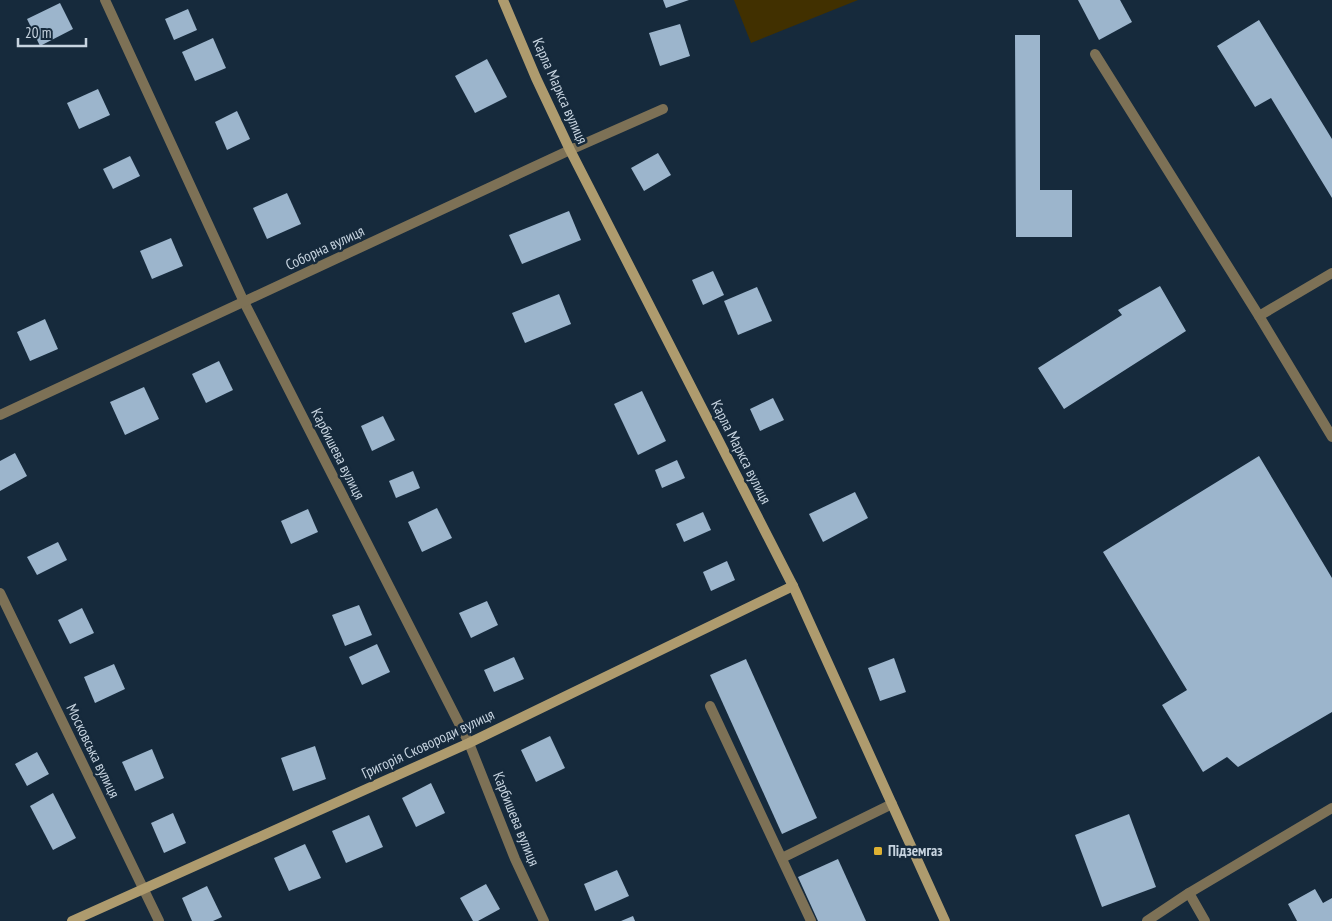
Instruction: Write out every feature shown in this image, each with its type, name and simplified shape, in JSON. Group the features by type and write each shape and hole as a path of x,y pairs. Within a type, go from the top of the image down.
{"street":[{"name":"Карбишева вулиця","path":"105,0 244,302 469,743 515,859 544,921"},
{"name":"Карла Маркса вулиця","path":"504,0 536,78 570,150 793,586 945,921"},
{"path":"1095,54 1259,316 1332,437"},
{"name":"Соборна вулиця","path":"0,414 570,150 663,109"},
{"path":"1259,316 1332,273"},
{"name":"Григорія Сковороди вулиця","path":"72,921 469,743 793,586"},
{"name":"Московська вулиця","path":"0,593 159,921"},
{"path":"710,706 811,921"},
{"path":"782,858 892,804"},
{"path":"1146,921 1189,893 1332,808"},
{"path":"1189,893 1205,921"}],"shaded area":[{"path":"734,0 858,0 751,43"}],"building":[{"path":"663,0 689,0 666,8"},
{"path":"1078,0 1120,0 1132,22 1099,40"},
{"path":"60,3 73,29 40,46 27,19"},
{"path":"188,9 197,30 174,40 165,19"},
{"path":"1259,20 1332,139 1332,198 1271,98 1255,107 1217,46"},
{"path":"680,24 690,56 660,66 649,33"},
{"path":"1015,35 1040,35 1040,190 1072,190 1072,237 1016,237"},
{"path":"213,38 226,68 195,81 182,52"},
{"path":"487,59 507,97 475,113 455,76"},
{"path":"98,89 110,115 79,129 67,103"},
{"path":"237,111 250,139 227,150 215,122"},
{"path":"658,153 671,175 644,191 631,168"},
{"path":"130,156 140,176 113,189 103,169"},
{"path":"287,193 301,224 267,239 253,208"},
{"path":"569,211 581,240 522,264 509,235"},
{"path":"171,238 183,266 152,279 140,251"},
{"path":"713,271 724,295 703,305 692,280"},
{"path":"1160,286 1186,331 1064,409 1038,368 1122,315 1118,310"},
{"path":"757,287 772,321 738,335 724,301"},
{"path":"559,294 571,324 525,343 512,313"},
{"path":"45,319 58,349 30,361 17,332"},
{"path":"219,361 233,390 206,403 192,374"},
{"path":"144,387 159,419 125,435 110,402"},
{"path":"642,391 666,441 638,455 614,404"},
{"path":"773,398 784,420 760,431 750,409"},
{"path":"383,416 395,440 372,451 361,426"},
{"path":"15,453 27,476 0,491 0,461"},
{"path":"1259,456 1332,578 1332,712 1238,767 1227,757 1203,772 1162,705 1187,690 1103,552"},
{"path":"677,460 685,478 662,488 655,470"},
{"path":"413,471 420,488 396,498 389,481"},
{"path":"855,492 868,518 823,542 809,514"},
{"path":"437,508 452,538 422,552 408,522"},
{"path":"308,509 318,532 291,544 281,521"},
{"path":"703,512 711,530 684,542 676,524"},
{"path":"58,542 67,560 37,575 27,557"},
{"path":"727,561 735,580 711,591 703,572"},
{"path":"487,601 498,625 471,638 459,613"},
{"path":"359,605 372,635 345,646 332,615"},
{"path":"82,608 94,633 70,644 58,620"},
{"path":"377,644 390,672 362,685 349,657"},
{"path":"514,657 524,679 494,692 484,670"},
{"path":"894,658 906,692 880,701 868,668"},
{"path":"746,659 817,818 782,834 710,675"},
{"path":"114,664 125,689 95,703 84,677"},
{"path":"550,736 565,768 536,782 521,750"},
{"path":"315,746 326,779 293,791 281,758"},
{"path":"152,749 164,778 135,791 122,762"},
{"path":"37,752 49,774 27,786 15,764"},
{"path":"431,783 445,813 416,827 402,798"},
{"path":"53,793 76,838 53,850 30,806"},
{"path":"173,813 186,843 164,853 151,823"},
{"path":"1129,814 1156,887 1102,907 1075,835"},
{"path":"369,815 383,847 346,863 332,831"},
{"path":"305,844 321,878 289,891 274,858"},
{"path":"838,859 866,921 818,921 798,877"},
{"path":"617,870 629,896 595,911 584,884"},
{"path":"486,884 500,909 478,921 473,921 460,898"},
{"path":"207,886 222,917 213,921 192,921 182,898"},
{"path":"1315,889 1323,903 1332,898 1332,921 1297,921 1288,904"},
{"path":"633,916 635,921 621,921"}],"place":[{"name":"Підземгаз","path":"878,851"}]}
